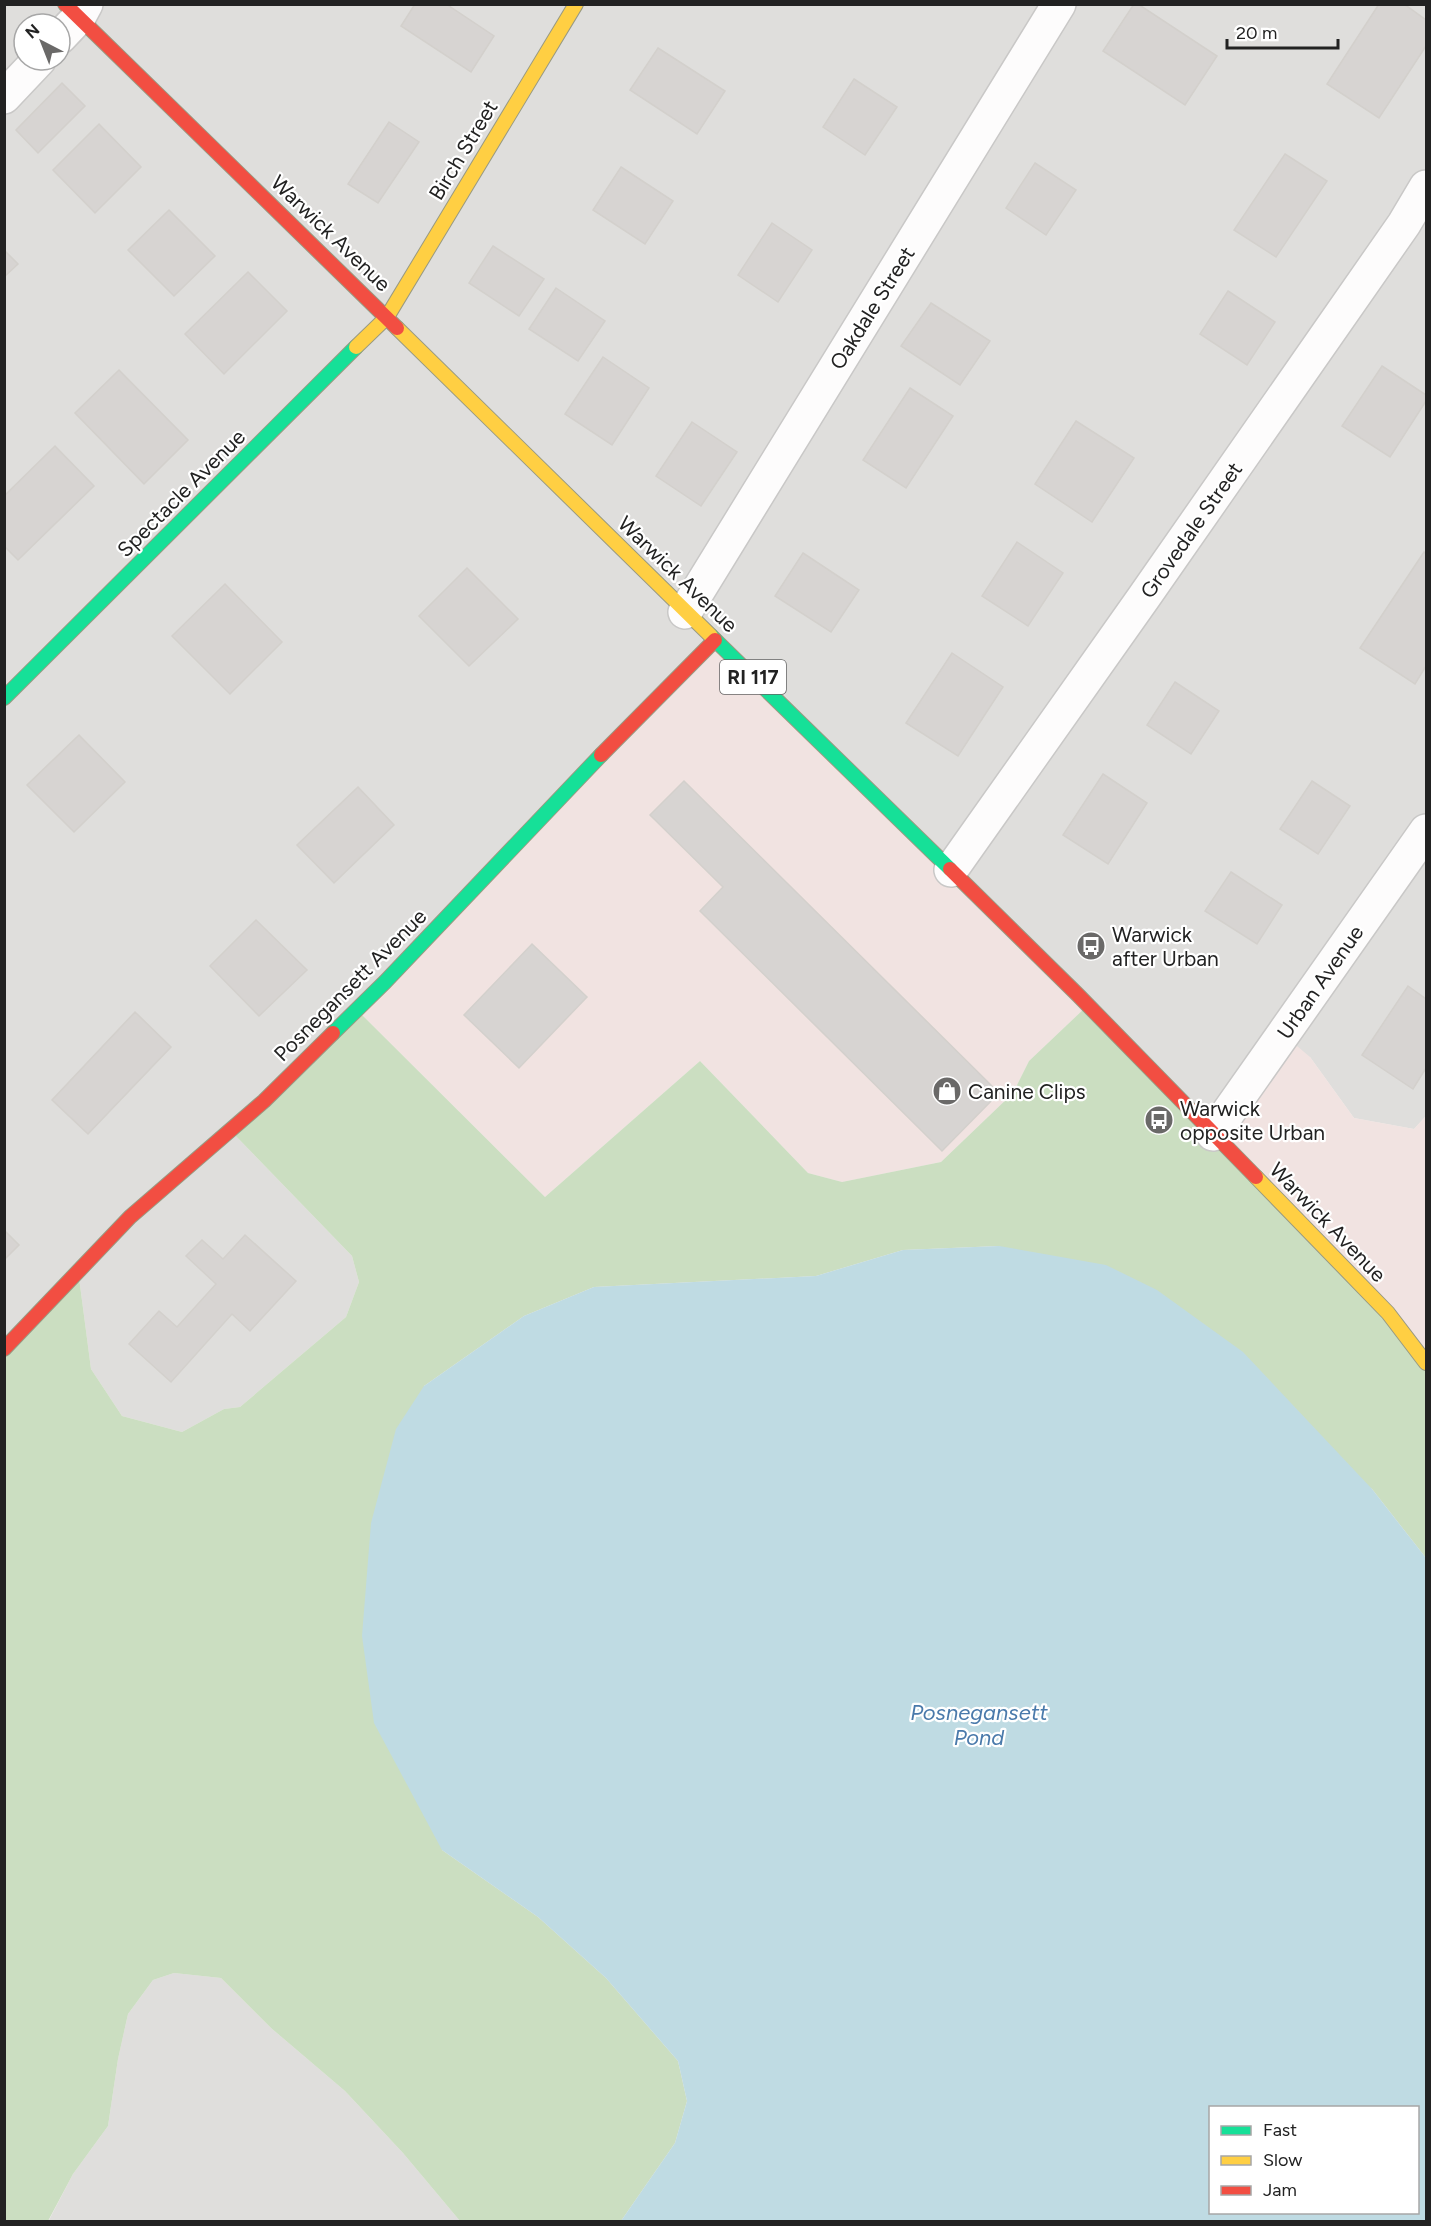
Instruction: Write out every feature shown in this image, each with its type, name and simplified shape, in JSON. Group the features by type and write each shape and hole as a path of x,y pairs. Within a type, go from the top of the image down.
{"main road":[{"name":"Birch Street","path":"387,317 576,4"},
{"name":"Warwick Avenue","path":"72,16 387,317 685,612 1078,995 1388,1313 1426,1363"},
{"name":"Spectacle Avenue","path":"4,698 387,317"},
{"name":"Posnegansett Avenue","path":"4,1349 130,1217 264,1101 385,982 560,797 715,640"}],"street":[{"name":"Oakdale Street","path":"685,612 1059,4"},
{"path":"4,97 28,72"},
{"name":"Grovedale Street","path":"951,870 1397,234 1426,187"},
{"name":"Urban Avenue","path":"1212,1134 1426,831"}],"shaded area":[{"path":"5,5 1426,5 1426,1116 1414,1129 1354,1118 1310,1057 1213,1126 723,646 230,1130 352,1256 359,1282 346,1317 240,1407 224,1409 182,1432 122,1416 91,1369 78,1270 5,1345"},
{"path":"710,640 1087,1006 1029,1061 1013,1093 941,1162 842,1182 808,1173 700,1061 545,1197 353,1006"},
{"path":"1284,1035 1310,1057 1354,1118 1414,1129 1426,1116 1426,1359 1220,1137"},
{"path":"174,1973 221,1978 271,2028 345,2091 403,2153 460,2221 48,2222 73,2174 108,2126 118,2059 128,2014 153,1980"}],"green space":[{"path":"353,1006 545,1197 700,1061 808,1173 842,1182 941,1162 1013,1093 1029,1061 1087,1006 1426,1359 1426,1558 1372,1489 999,1246 903,1250 816,1276 594,1287 524,1316 424,1386 442,1850 538,1917 606,1978 678,2061 687,2101 675,2143 621,2221 460,2221 403,2153 345,2091 271,2028 221,1978 174,1973 153,1980 128,2014 118,2059 108,2126 73,2174 48,2221 5,2221 4,1345 78,1270 91,1369 122,1416 182,1432 224,1409 240,1407 346,1317 359,1282 352,1256 230,1130"}],"water":[{"name":"Posnegansett Pond","path":"999,1246 1106,1265 1157,1290 1243,1352 1372,1489 1426,1558 1426,2221 621,2221 675,2143 687,2101 678,2061 606,1978 538,1917 442,1850 374,1723 362,1636 371,1523 396,1429 424,1386 524,1316 594,1287 816,1276 903,1250"}],"building":[{"path":"415,4 446,4 494,36 471,72 401,26"},
{"path":"1134,4 1138,4 1217,56 1185,105 1103,51"},
{"path":"1379,4 1404,4 1426,20 1426,46 1379,118 1327,84"},
{"path":"658,48 725,91 697,134 630,90"},
{"path":"854,79 897,107 865,155 823,127"},
{"path":"62,83 85,106 38,153 16,130"},
{"path":"389,122 419,142 378,203 348,184"},
{"path":"99,124 141,167 95,213 53,170"},
{"path":"1285,154 1327,181 1276,257 1234,230"},
{"path":"1035,163 1076,190 1046,235 1006,208"},
{"path":"621,167 673,201 645,244 593,210"},
{"path":"169,210 215,256 174,296 128,250"},
{"path":"772,223 812,250 778,302 738,275"},
{"path":"493,246 544,279 519,316 469,283"},
{"path":"4,250 18,264 4,277"},
{"path":"248,272 287,311 224,374 185,334"},
{"path":"556,288 605,321 578,361 529,329"},
{"path":"1228,291 1275,322 1247,365 1200,334"},
{"path":"931,303 990,341 960,385 901,346"},
{"path":"603,357 649,388 612,445 565,414"},
{"path":"1382,366 1426,395 1426,401 1390,457 1342,426"},
{"path":"119,370 188,440 144,484 75,413"},
{"path":"910,388 953,416 906,488 863,460"},
{"path":"1076,421 1134,458 1092,522 1035,484"},
{"path":"692,422 737,452 701,506 656,476"},
{"path":"55,446 94,486 18,560 4,546 4,496"},
{"path":"1017,542 1063,573 1028,626 982,596"},
{"path":"1424,552 1426,554 1426,666 1415,684 1360,648"},
{"path":"803,553 859,590 831,632 775,596"},
{"path":"467,568 518,619 469,666 419,616"},
{"path":"225,584 282,642 230,694 172,636"},
{"path":"952,653 1003,687 958,756 906,723"},
{"path":"1175,682 1219,711 1191,754 1147,725"},
{"path":"79,735 125,782 74,832 27,785"},
{"path":"1103,774 1147,803 1108,864 1063,835"},
{"path":"684,781 999,1093 942,1151 700,911 723,887 650,815"},
{"path":"1312,781 1350,806 1318,854 1280,829"},
{"path":"358,787 394,825 334,883 297,845"},
{"path":"1231,872 1282,905 1257,944 1205,911"},
{"path":"256,920 307,970 259,1016 210,966"},
{"path":"532,944 587,997 519,1068 464,1015"},
{"path":"1408,986 1426,999 1426,1068 1413,1089 1362,1055"},
{"path":"135,1012 171,1047 88,1134 52,1100"},
{"path":"4,1230 19,1245 4,1260"},
{"path":"245,1235 296,1281 250,1331 232,1314 171,1382 129,1344 159,1311 177,1327 216,1284 186,1256 202,1240 223,1259"}],"traffic: fast":[{"path":"4,698 356,347"},
{"path":"711,636 950,869"},
{"path":"333,1033 385,982 601,755"}],"traffic: slow":[{"path":"356,347 387,317 576,4"},
{"path":"397,328 711,636"},
{"path":"1256,1177 1388,1313 1426,1363"}],"traffic: jam":[{"path":"65,4 397,328"},
{"path":"601,755 715,640"},
{"path":"950,869 1078,995 1256,1177"},
{"path":"4,1349 130,1217 264,1101 333,1033"}],"place":[{"name":"Warwick after Urban","path":"1091,946"},
{"name":"Canine Clips","path":"947,1091"},
{"name":"Warwick opposite Urban","path":"1159,1120"}]}
